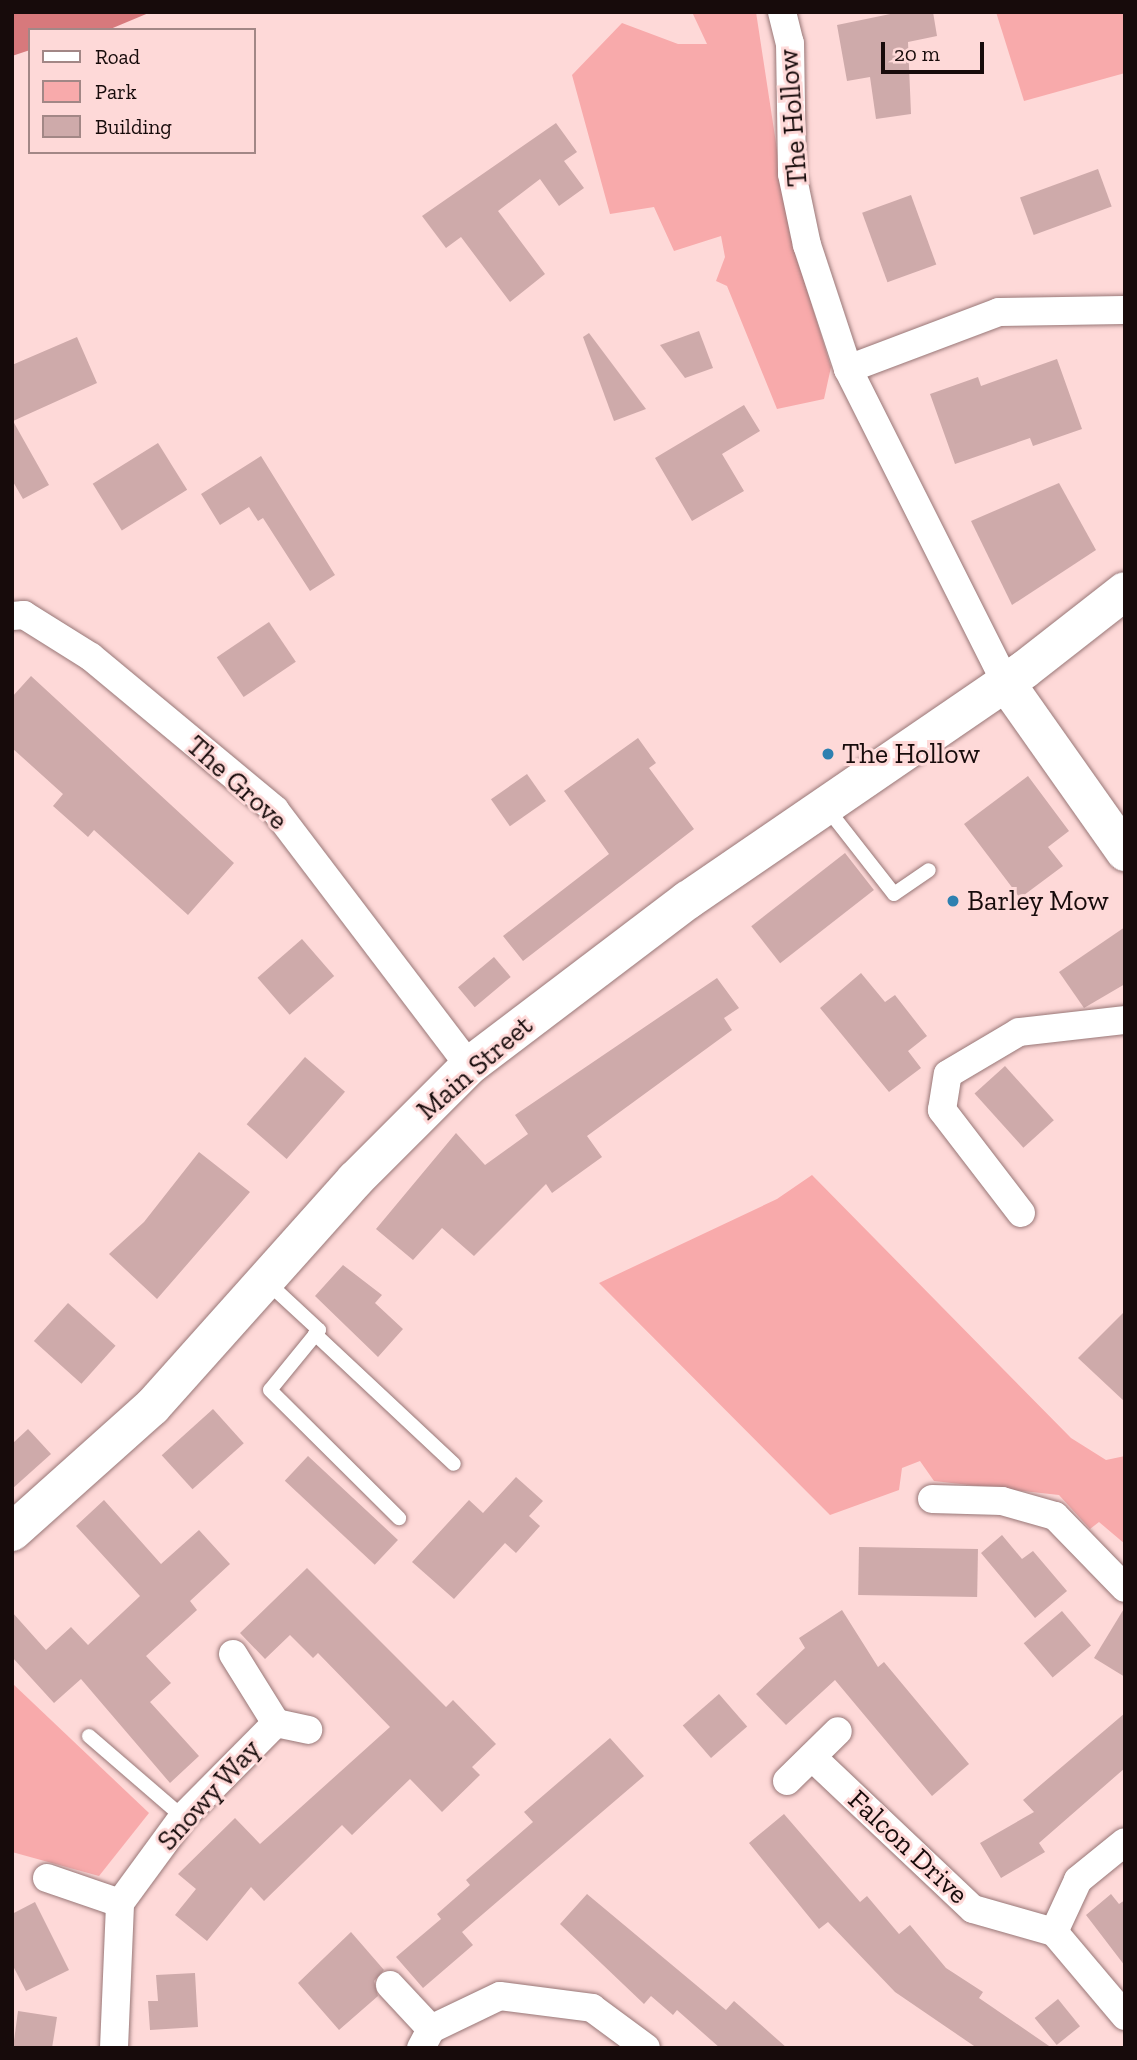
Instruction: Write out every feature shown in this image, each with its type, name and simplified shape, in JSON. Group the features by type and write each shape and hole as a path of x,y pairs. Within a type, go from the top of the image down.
{"main road":[{"name":"Main Street","path":"12,1532 152,1407 265,1280 469,1066 825,806 1006,683 1125,591"},
{"path":"1006,683 1122,841"}],"street":[{"name":"The Hollow","path":"782,12 790,43 792,174 807,245 848,369 1006,683"},
{"path":"848,369 999,312 1125,310"},
{"name":"The Grove","path":"12,616 24,615 91,657 275,810 469,1066"},
{"path":"1021,1213 942,1110 948,1074 1020,1032 1125,1020"},
{"path":"932,1499 1002,1501 1055,1516 1125,1588"},
{"name":"Snowy Way","path":"233,1654 276,1723 308,1730"},
{"name":"Snowy Way","path":"120,1903 183,1817 276,1723"},
{"path":"787,1781 838,1731"},
{"name":"Falcon Drive","path":"812,1757 973,1909 1054,1932"},
{"path":"1125,1842 1078,1880 1054,1932 1125,2016"},
{"path":"47,1878 120,1903 114,2048"},
{"path":"390,1985 426,2038 499,1996 592,2008 646,2048"}],"lane":[{"path":"825,806 894,894 929,870"},
{"path":"265,1280 319,1330 270,1390 399,1518"},
{"path":"315,1334 454,1464"},
{"path":"89,1736 183,1817"}],"green space":[{"path":"692,12 756,12 790,235 831,367 824,399 777,409 727,286 716,281 725,257 721,236 674,251 654,207 610,214 572,75 622,23 678,44 707,44"},
{"path":"996,12 1125,12 1125,73 1024,101"},
{"path":"812,1175 1071,1438 1106,1460 1125,1456 1125,1544 1099,1522 1090,1529 1059,1495 934,1481 920,1461 902,1468 899,1490 830,1515 599,1283 777,1199"},
{"path":"12,1683 149,1813 99,1876 12,1852"}],"shaded area":[{"path":"12,12 151,12 113,28 28,28 28,51 12,56"}],"building":[{"path":"900,12 933,12 937,36 908,42 911,114 876,119 870,77 847,81 837,25"},
{"path":"556,123 577,152 564,161 584,188 559,206 540,179 498,211 545,274 510,302 461,237 446,248 422,216"},
{"path":"1098,169 1112,207 1034,235 1020,197"},
{"path":"911,195 936,265 887,282 862,213"},
{"path":"699,331 713,368 685,378 660,345"},
{"path":"589,333 646,409 614,421 583,337"},
{"path":"77,337 97,383 13,421 49,485 23,499 12,480 12,365"},
{"path":"1057,359 1082,429 1033,446 1030,438 955,464 930,394 978,377 981,386"},
{"path":"744,405 760,431 722,454 744,491 692,521 655,458"},
{"path":"158,443 187,490 122,530 93,484"},
{"path":"261,456 335,575 310,591 263,518 258,521 249,507 220,525 201,494"},
{"path":"1059,483 1096,550 1012,605 971,521"},
{"path":"269,622 296,662 244,697 217,657"},
{"path":"31,676 234,863 188,915 94,830 88,837 53,806 63,794 12,748 12,697"},
{"path":"638,738 656,763 649,768 694,829 523,961 503,936 609,854 564,791"},
{"path":"527,774 546,801 510,826 491,799"},
{"path":"1028,776 1069,831 1048,847 1063,866 1020,898 964,824"},
{"path":"845,853 874,890 780,963 751,926"},
{"path":"1125,927 1125,984 1084,1008 1059,972"},
{"path":"302,939 334,976 290,1015 257,978"},
{"path":"494,957 511,977 475,1007 458,987"},
{"path":"861,973 885,1002 895,995 927,1036 908,1051 921,1068 889,1092 820,1008"},
{"path":"717,978 739,1008 724,1018 732,1030 587,1136 602,1157 552,1193 546,1184 474,1256 442,1228 413,1260 376,1229 456,1133 485,1165 528,1134 515,1115"},
{"path":"305,1057 345,1092 287,1159 247,1124"},
{"path":"1005,1066 1054,1120 1023,1148 975,1093"},
{"path":"199,1152 250,1192 157,1299 109,1254 144,1222"},
{"path":"343,1265 382,1295 375,1303 403,1329 378,1357 315,1296"},
{"path":"68,1303 116,1346 81,1384 34,1341"},
{"path":"1125,1311 1125,1402 1078,1358"},
{"path":"213,1409 244,1443 193,1489 162,1455"},
{"path":"28,1429 51,1454 12,1489 12,1444"},
{"path":"308,1456 398,1540 375,1565 285,1481"},
{"path":"516,1477 543,1501 529,1516 540,1526 516,1553 505,1543 454,1599 412,1562 469,1500 483,1513"},
{"path":"104,1500 161,1564 199,1530 230,1564 190,1601 197,1610 146,1656 171,1683 150,1702 199,1756 170,1783 81,1679 54,1703 12,1657 12,1612 46,1650 71,1627 88,1645 140,1596 76,1526"},
{"path":"1002,1535 1022,1559 1033,1551 1067,1591 1035,1618 981,1553"},
{"path":"859,1547 978,1549 977,1597 858,1595"},
{"path":"307,1568 446,1707 453,1700 496,1744 472,1767 480,1775 442,1812 410,1779 352,1835 342,1825 264,1901 251,1887 207,1941 175,1915 196,1889 178,1874 235,1818 260,1844 390,1727 318,1653 313,1658 290,1635 265,1659 240,1633"},
{"path":"1125,1607 1125,1677 1094,1658"},
{"path":"842,1610 878,1667 884,1662 969,1764 932,1796 835,1680 786,1725 756,1694 805,1648 799,1638"},
{"path":"1062,1611 1091,1645 1053,1678 1024,1643"},
{"path":"719,1694 747,1726 711,1758 683,1725"},
{"path":"1125,1713 1125,1768 1039,1843 1045,1852 1001,1878 980,1843 1034,1812 1023,1800"},
{"path":"610,1738 644,1776 462,1932 473,1945 423,1988 396,1957 441,1919 437,1914 470,1885 466,1880 533,1822 524,1812"},
{"path":"784,1814 860,1902 867,1896 899,1934 910,1925 946,1968 983,1992 979,1998 1052,2048 977,2048 895,1992 828,1922 819,1929 749,1843"},
{"path":"587,1894 726,2010 734,2001 787,2048 720,2048 677,2010 673,2015 651,1996 644,2004 560,1924"},
{"path":"1111,1894 1119,1904 1125,1900 1125,1966 1086,1915"},
{"path":"35,1902 69,1970 26,1991 12,1964 12,1914"},
{"path":"351,1932 384,1970 374,1981 378,1996 339,2030 298,1983"},
{"path":"195,1973 198,2027 150,2030 148,2001 158,2001 156,1975"},
{"path":"1058,1999 1080,2026 1057,2045 1035,2018"},
{"path":"18,2011 57,2017 52,2048 13,2048"}],"place":[{"name":"The Hollow","path":"828,754"},
{"name":"Barley Mow","path":"953,901"}]}
